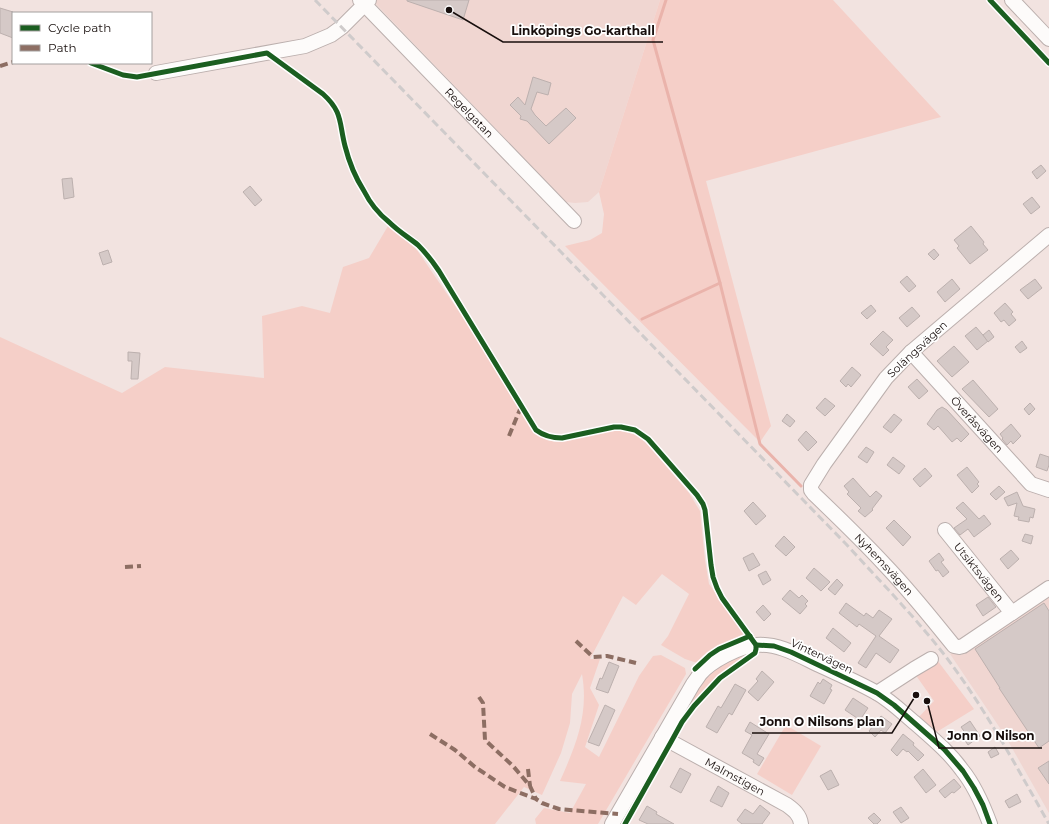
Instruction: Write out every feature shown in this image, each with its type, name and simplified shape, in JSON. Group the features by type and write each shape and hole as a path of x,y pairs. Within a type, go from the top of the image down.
{"street":[{"path":"1012,0 1049,39"},
{"path":"156,73 305,46 332,35 342,27 364,1"},
{"name":"Regelgatan","path":"364,1 574,221"},
{"name":"Solängsvägen","path":"811,485 824,464 886,378 910,352 1049,235"},
{"name":"Överåsvägen","path":"910,352 1031,484 1049,490"},
{"name":"Nyhemsvägen","path":"811,485 811,490 814,494 855,533 921,604 954,646 963,646 1012,614"},
{"name":"Utsiktsvägen","path":"944,530 1012,614"},
{"path":"1012,614 1049,588"},
{"name":"Vintervägen","path":"612,824 693,684 701,673 709,666 738,649 765,645 774,646 791,652 877,693 894,705 939,745 963,771 983,805 990,824"},
{"path":"877,693 931,659"},
{"name":"Malmstigen","path":"662,737 792,808 800,819 801,824"}],"shaded area":[{"path":"372,0 660,0 599,192 588,202 566,202"},
{"path":"660,0 833,0 941,117 706,181 771,426 760,442 565,246 590,240 602,233 604,214 599,192"},
{"path":"388,226 417,250 475,335 514,401 536,434 547,440 557,442 615,430 638,436 648,445 689,493 700,511 709,584 746,634 715,648 697,663 685,659 661,645 668,636 689,594 662,574 636,605 623,596 590,659 600,659 590,688 599,705 585,747 599,757 639,676 653,656 661,655 685,668 686,674 598,824 536,824 535,819 544,808 570,813 586,784 560,781 580,729 584,703 582,674 572,694 570,723 561,753 542,795 524,787 495,824 0,824 0,337 122,393 165,367 264,378 262,316 302,306 330,313 343,267 369,258"},
{"path":"1049,596 1049,813 1004,734 950,654 957,650 961,655"},
{"path":"754,652 723,673 688,711 671,736 707,674 738,654"},
{"path":"937,660 974,709 935,733 918,718 934,701 915,674"},
{"path":"786,725 821,746 792,795 757,774"},
{"path":"663,741 668,743 623,824 618,824"}],"building":[{"path":"407,0 469,0 463,20"},
{"path":"0,8 13,12 12,38 0,33"},
{"path":"533,77 551,83 548,95 537,92 531,109 546,126 566,108 576,118 549,144 527,121 520,119 521,116 510,105 518,97 525,105"},
{"path":"1041,165 1046,171 1037,179 1032,172"},
{"path":"72,178 74,197 64,199 62,179"},
{"path":"250,186 262,200 255,206 243,192"},
{"path":"1032,197 1040,207 1031,214 1023,204"},
{"path":"971,226 984,242 983,244 988,250 970,264 957,248 959,246 954,240"},
{"path":"934,249 939,255 934,260 928,254"},
{"path":"108,250 112,262 103,265 99,253"},
{"path":"907,276 916,286 909,292 900,282"},
{"path":"952,279 960,289 945,302 937,292"},
{"path":"1035,279 1042,288 1028,299 1020,290"},
{"path":"1005,303 1013,312 1011,314 1016,320 1009,326 1004,320 1001,322 994,313"},
{"path":"871,305 876,311 867,319 861,313"},
{"path":"912,307 920,316 907,327 899,318"},
{"path":"976,327 988,341 977,350 965,336"},
{"path":"989,330 994,337 988,342 983,335"},
{"path":"883,331 893,340 886,347 889,350 883,356 870,344"},
{"path":"1022,341 1027,348 1020,353 1015,347"},
{"path":"954,346 969,362 952,377 937,361"},
{"path":"128,352 140,353 138,379 131,379 132,361 128,361"},
{"path":"852,367 861,375 851,387 848,384 846,387 840,381"},
{"path":"917,379 928,391 919,399 908,387"},
{"path":"973,380 998,409 989,417 962,389"},
{"path":"825,398 835,406 825,416 816,408"},
{"path":"1030,403 1035,409 1029,415 1024,409"},
{"path":"942,407 947,410 969,434 961,442 957,438 952,442 938,426 934,430 927,424 937,410"},
{"path":"787,414 795,421 790,427 782,421"},
{"path":"894,414 902,420 891,433 883,427"},
{"path":"1011,424 1021,436 1013,444 1011,441 1007,445 1000,434"},
{"path":"806,431 817,442 808,451 798,440"},
{"path":"866,447 874,452 867,463 858,457"},
{"path":"1040,454 1049,457 1047,471 1036,467"},
{"path":"893,457 905,466 899,474 887,465"},
{"path":"967,467 979,482 977,484 979,486 972,493 957,475"},
{"path":"925,468 932,476 920,487 913,479"},
{"path":"853,478 870,497 876,491 882,496 872,509 873,510 865,517 858,511 861,508 847,494 849,492 844,486"},
{"path":"999,486 1005,492 996,500 990,494"},
{"path":"1017,492 1023,506 1035,509 1033,518 1030,517 1029,522 1018,520 1019,517 1014,516 1017,503 1008,506 1004,498"},
{"path":"753,502 766,516 756,525 744,511"},
{"path":"963,502 979,519 984,515 991,524 974,537 968,529 960,535 954,528 967,519 956,508"},
{"path":"894,520 911,537 903,546 886,528"},
{"path":"1025,534 1033,536 1031,544 1022,541"},
{"path":"784,536 795,547 786,556 775,546"},
{"path":"1011,550 1019,559 1008,569 1000,559"},
{"path":"753,553 760,565 749,571 743,558"},
{"path":"939,553 944,560 941,562 949,572 943,577 938,570 936,571 929,561"},
{"path":"814,568 830,582 821,591 806,578"},
{"path":"766,571 771,580 763,585 758,575"},
{"path":"837,579 843,585 835,595 828,589"},
{"path":"790,590 799,598 802,595 808,601 805,604 807,606 800,614 782,599"},
{"path":"988,597 996,607 983,616 976,605"},
{"path":"846,603 864,616 866,613 873,618 879,610 892,619 879,636 899,650 890,663 876,653 866,668 858,663 876,636 859,624 857,627 839,613"},
{"path":"1044,603 1049,611 1049,741 1039,748 975,649"},
{"path":"763,605 771,614 764,621 756,612"},
{"path":"833,628 851,643 844,652 826,638"},
{"path":"609,662 619,666 608,693 596,689"},
{"path":"762,671 774,682 758,701 748,692 758,681 756,679"},
{"path":"823,679 832,685 830,689 832,690 824,704 810,696 818,682 820,684"},
{"path":"735,684 746,690 732,715 729,713 717,733 706,727 718,706 721,708"},
{"path":"853,698 868,708 860,720 845,710"},
{"path":"605,705 615,710 599,746 588,742"},
{"path":"881,716 892,724 885,733 881,730 875,737 869,731"},
{"path":"970,721 980,736 968,745 962,736 966,734 961,727"},
{"path":"750,722 769,734 757,754 764,758 759,766 753,762 754,760 742,753 752,735 745,731"},
{"path":"903,734 914,743 913,745 924,755 918,761 908,751 907,752 903,749 897,756 891,750"},
{"path":"995,747 999,754 991,758 988,752"},
{"path":"1049,761 1049,784 1038,768"},
{"path":"680,768 691,774 681,793 670,787"},
{"path":"923,769 936,785 926,793 914,777"},
{"path":"831,770 839,785 828,790 820,776"},
{"path":"954,779 961,787 945,798 939,791"},
{"path":"718,786 729,793 722,807 710,801"},
{"path":"1017,794 1021,802 1009,808 1005,801"},
{"path":"760,805 770,813 762,824 742,824 737,820 745,809 753,814"},
{"path":"647,806 657,812 656,814 674,824 648,824 639,820"},
{"path":"901,807 909,818 901,823 893,812"},
{"path":"874,813 881,820 877,824 874,824 868,818"}],"waterway":[{"path":"666,0 653,40 720,283 760,444 801,486"},
{"path":"642,319 720,283"}],"railway":[{"path":"315,0 846,544 908,611 943,653 972,694 999,737 1049,824"}],"marked path":[{"path":"0,66 12,62"},
{"path":"509,436 521,407"},
{"path":"125,567 141,566"},
{"path":"576,641 593,657 607,656 636,663"},
{"path":"479,697 483,703 485,740 513,766 530,786 536,799"},
{"path":"430,734 455,750 475,767 505,787 536,799 542,803 559,809 618,814"},
{"path":"528,769 530,786"}],"cycle path":[{"path":"990,0 1049,63"},
{"path":"94,64 123,75 137,77 267,53 323,94 334,106 339,118 350,164 369,200 382,215 427,254 439,271 536,430 542,434 554,438 562,438 614,427 635,430 648,439 697,495 705,510 711,565 717,588 722,598 756,645 756,649 755,653 720,678 694,706 682,722 625,824"},
{"path":"695,669 719,649 750,636"},
{"path":"756,645 774,646 791,652 877,693 894,705 944,749 963,771 983,805 990,824"}],"place":[{"name":"Linköpings Go-karthall","path":"449,10"},
{"name":"Jonn O Nilsons plan","path":"916,695"},
{"name":"Jonn O Nilson","path":"927,701"}]}
